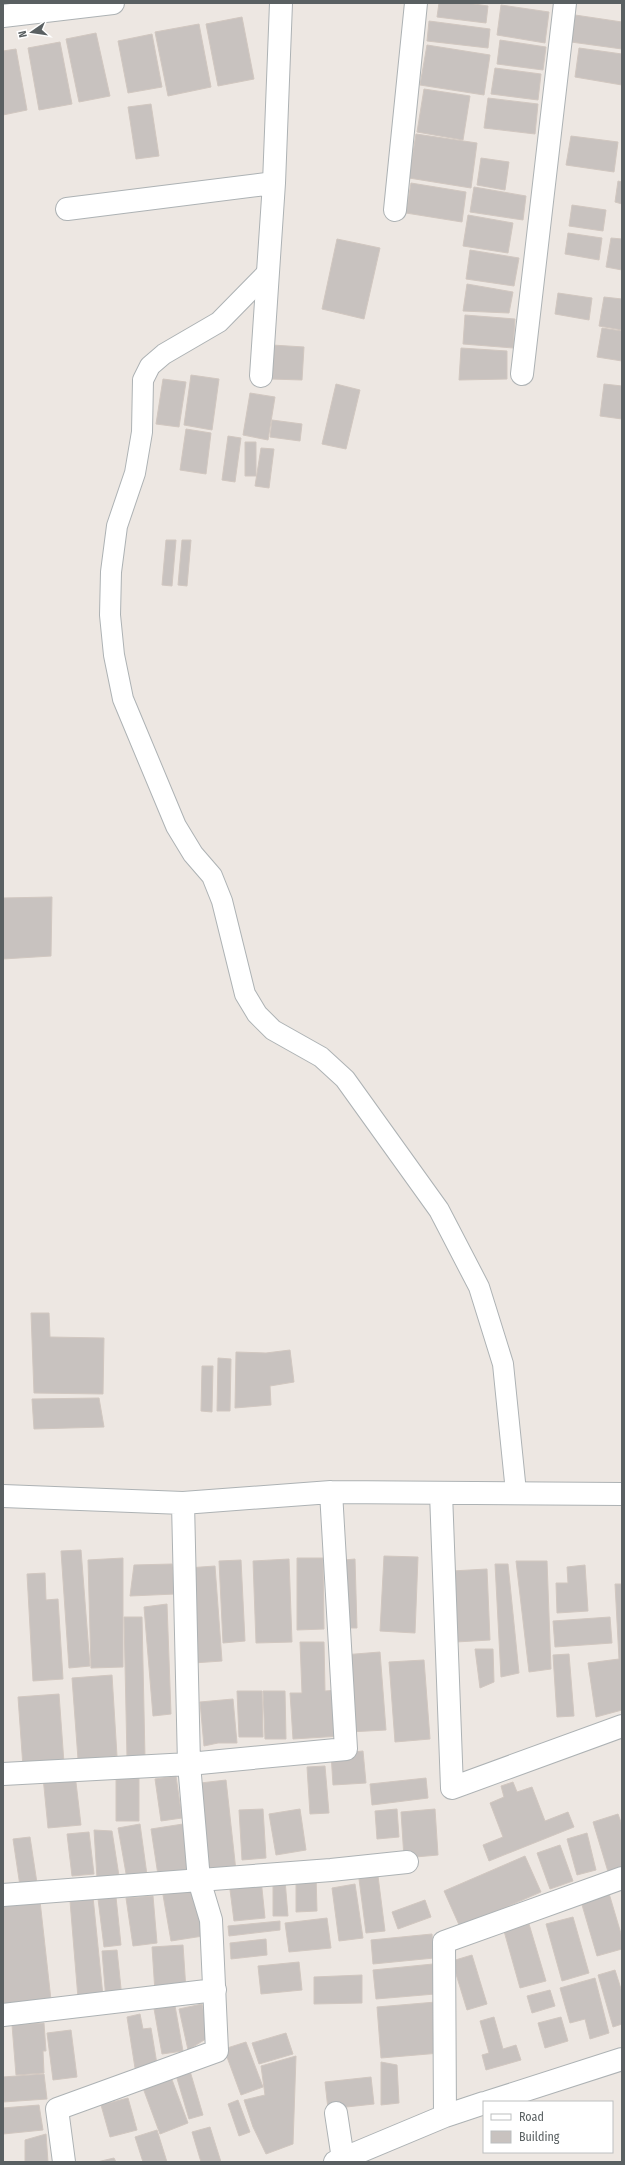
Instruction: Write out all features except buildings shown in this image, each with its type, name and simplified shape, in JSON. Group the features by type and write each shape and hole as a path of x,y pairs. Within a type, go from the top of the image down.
{"street":[{"path":"3,16 113,3"},
{"path":"260,376 274,184 280,3"},
{"path":"395,210 416,3"},
{"path":"522,374 565,3"},
{"path":"67,209 274,184"},
{"path":"3,1496 183,1503 331,1492 516,1492 622,1494"},
{"path":"3,1774 189,1764 346,1749 331,1492"},
{"path":"441,1493 452,1788 622,1726"},
{"path":"64,2162 57,2109 217,2051 211,1920 199,1880 189,1764 183,1503"},
{"path":"3,1895 407,1862"},
{"path":"445,2116 444,1942 622,1878"},
{"path":"3,2015 215,1990"},
{"path":"491,2101 622,2059"},
{"path":"336,2113 339,2161 445,2116 483,2103"}],"lane":[{"path":"268,272 219,322 164,354 150,366 143,380 142,432 136,473 117,526 111,572 110,615 114,655 123,699 176,826 194,854 212,876 217,889 245,994 257,1014 273,1030 321,1057 346,1080 439,1210 479,1287 503,1364 516,1492"}]}
